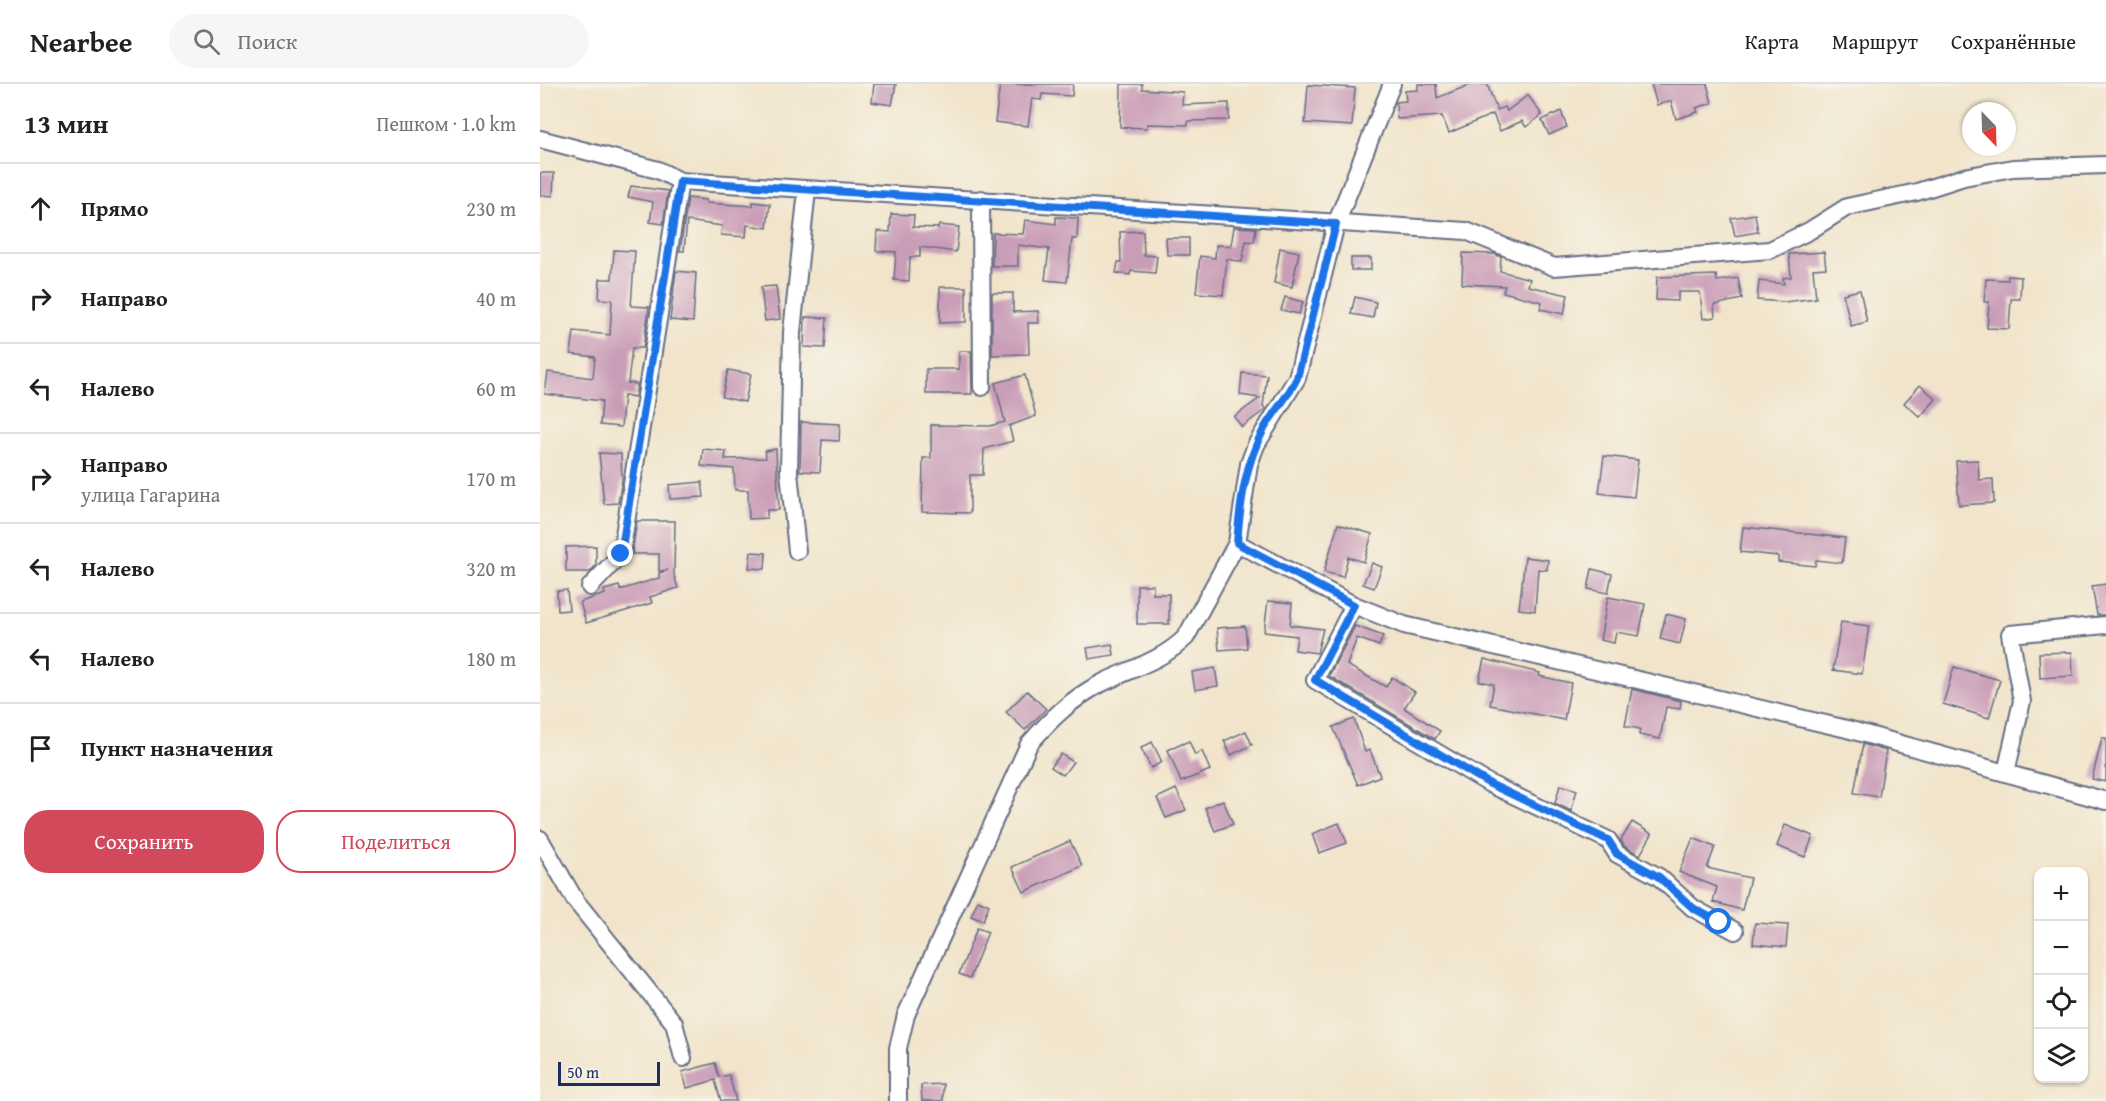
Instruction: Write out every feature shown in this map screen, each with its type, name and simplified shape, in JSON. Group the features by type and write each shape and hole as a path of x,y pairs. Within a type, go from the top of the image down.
{"street":[{"path":"898,1101 898,1048 906,1015 1029,744 1060,709 1099,684 1164,656 1186,637 1237,543 1249,464 1266,426 1289,394 1297,378 1336,224 1392,84"},
{"path":"540,139 658,170 680,181 1466,231 1554,267 1770,250 1809,231 1847,207 1917,192 1964,177 2013,168 2106,165"},
{"path":"590,587 621,554 680,181"},
{"path":"797,551 789,472 792,332 807,190"},
{"path":"981,199 982,387"},
{"path":"1237,543 1354,605 1404,625 1847,729 2106,801"},
{"path":"1354,605 1315,680 1490,784 1608,840 1617,854 1659,877 1693,908 1735,931"},
{"path":"2006,773 2022,701 2010,634 2106,625"},
{"path":"540,839 575,900 674,1023 682,1058"}],"building":[{"path":"874,84 896,84 892,105 872,102"},
{"path":"1000,84 1073,84 1072,96 1042,94 1041,100 1032,99 1028,126 995,122"},
{"path":"1121,84 1142,84 1142,89 1183,92 1182,105 1229,103 1229,120 1188,121 1188,125 1147,124 1147,128 1120,127"},
{"path":"1418,84 1436,84 1437,98 1472,84 1487,84 1497,110 1505,107 1507,111 1528,95 1542,115 1526,127 1522,121 1500,131 1493,114 1449,133 1442,116 1397,119 1396,102 1406,101 1405,91 1418,90"},
{"path":"1651,84 1707,84 1712,103 1696,108 1698,112 1676,119 1671,101 1657,105"},
{"path":"1308,85 1355,88 1352,126 1305,123"},
{"path":"1561,111 1567,127 1549,135 1542,120"},
{"path":"540,173 554,173 553,196 540,195"},
{"path":"631,186 668,191 663,224 650,222 653,202 628,197"},
{"path":"688,198 706,200 706,203 753,206 753,202 770,204 767,228 747,225 746,237 721,235 722,226 687,221 684,251 680,251"},
{"path":"891,214 914,215 913,227 938,228 939,225 959,227 956,252 920,247 920,257 910,257 909,281 894,280 896,252 876,251 877,231 890,232"},
{"path":"1755,214 1758,232 1735,236 1731,218"},
{"path":"1056,217 1078,218 1077,239 1072,239 1067,282 1045,280 1049,249 1018,245 1018,266 992,266 993,233 1023,234 1025,220 1056,224"},
{"path":"1234,227 1256,228 1254,242 1246,241 1242,262 1227,259 1223,295 1196,293 1200,256 1215,258 1216,245 1231,246"},
{"path":"1143,231 1144,255 1157,256 1155,273 1131,271 1130,275 1116,273 1118,262 1121,262 1120,232"},
{"path":"1166,238 1189,238 1189,255 1167,255"},
{"path":"1280,248 1299,252 1292,287 1274,283"},
{"path":"614,250 635,251 631,306 649,307 643,348 632,348 628,383 637,384 635,397 624,395 621,427 600,425 602,401 545,394 548,372 593,378 595,357 571,354 574,331 610,335 612,300 599,299 600,279 612,279"},
{"path":"1824,252 1826,268 1813,269 1816,298 1784,302 1757,300 1759,281 1784,284 1783,278 1791,277 1789,254"},
{"path":"1463,253 1495,254 1501,257 1500,271 1530,279 1528,286 1568,295 1564,314 1540,309 1542,302 1503,292 1505,286 1462,284"},
{"path":"1351,258 1371,258 1371,270 1351,270"},
{"path":"676,271 696,273 693,322 670,320"},
{"path":"1716,275 1717,281 1738,278 1742,299 1714,305 1715,317 1703,319 1700,292 1678,292 1678,301 1656,300 1657,277"},
{"path":"2008,276 2021,277 2020,299 2011,299 2009,329 1987,328 1989,302 1984,302 1986,279 2008,280"},
{"path":"776,286 780,319 765,321 761,287"},
{"path":"940,287 966,287 966,322 940,323"},
{"path":"1860,290 1867,322 1851,326 1843,294"},
{"path":"992,293 1013,293 1013,312 1038,311 1039,323 1028,323 1029,354 992,355"},
{"path":"1285,297 1303,302 1299,314 1281,310"},
{"path":"1355,297 1376,302 1373,318 1351,314"},
{"path":"805,317 827,318 825,348 804,347"},
{"path":"959,351 971,351 972,394 926,394 926,369 959,369"},
{"path":"728,370 751,374 745,402 722,397"},
{"path":"1242,373 1267,375 1263,406 1266,409 1242,427 1234,417 1260,398 1240,395"},
{"path":"1025,375 1036,416 1009,426 1013,441 984,449 983,475 970,475 970,513 922,512 923,458 931,458 931,425 990,426 1005,422 995,383"},
{"path":"1920,385 1936,399 1920,417 1904,403"},
{"path":"801,422 840,424 839,441 822,440 820,472 800,471"},
{"path":"703,449 726,451 725,459 766,458 765,451 776,449 779,510 767,510 767,518 749,519 748,490 735,490 734,469 701,466"},
{"path":"599,453 621,454 622,480 618,503 604,504"},
{"path":"1604,456 1638,460 1634,497 1599,493"},
{"path":"1978,460 1979,480 1993,479 1994,503 1959,505 1956,461"},
{"path":"702,482 704,497 670,499 669,485"},
{"path":"637,521 675,521 674,575 678,588 650,597 652,603 586,623 580,602 605,594 604,590 619,586 620,590 659,578 659,573 668,570 659,571 659,554 632,554"},
{"path":"1338,524 1372,534 1364,562 1348,557 1343,577 1324,572"},
{"path":"1743,527 1845,538 1842,563 1816,560 1815,566 1778,562 1778,556 1740,552"},
{"path":"596,546 596,565 590,572 566,572 566,547"},
{"path":"751,552 766,553 765,569 749,568"},
{"path":"1525,557 1548,560 1547,570 1538,569 1535,611 1519,609"},
{"path":"1372,563 1382,567 1374,588 1363,584"},
{"path":"1592,569 1612,574 1608,593 1588,589"},
{"path":"2106,584 2106,615 2097,615 2092,586"},
{"path":"1137,585 1153,585 1153,594 1169,594 1169,624 1137,624"},
{"path":"567,590 569,610 558,611 557,591"},
{"path":"1608,597 1645,604 1639,636 1616,632 1614,643 1600,640"},
{"path":"1268,601 1292,603 1290,625 1323,629 1317,653 1295,650 1297,636 1264,632"},
{"path":"1666,614 1686,619 1680,644 1660,639"},
{"path":"1841,622 1869,626 1862,674 1833,670"},
{"path":"1245,626 1247,648 1219,650 1217,628"},
{"path":"1355,626 1383,636 1379,646 1357,638 1347,665 1386,687 1392,677 1415,692 1404,708 1440,731 1435,739 1329,676"},
{"path":"1112,644 1114,655 1089,659 1087,648"},
{"path":"2072,652 2073,676 2040,678 2039,653"},
{"path":"1484,659 1571,683 1564,720 1490,705 1494,684 1479,681"},
{"path":"1954,667 2000,680 1989,718 1943,704"},
{"path":"1215,668 1218,686 1195,690 1192,672"},
{"path":"1632,689 1681,701 1680,709 1666,707 1660,739 1639,735 1640,729 1625,726"},
{"path":"1027,691 1046,709 1025,730 1006,712"},
{"path":"1354,719 1365,752 1370,750 1380,776 1358,785 1333,727"},
{"path":"1246,731 1252,745 1231,755 1224,741"},
{"path":"2102,738 2106,738 2106,782 2092,779"},
{"path":"1189,741 1195,755 1202,751 1210,770 1181,782 1168,750"},
{"path":"1152,742 1162,762 1151,768 1141,748"},
{"path":"1863,744 1886,751 1879,797 1854,793"},
{"path":"1061,754 1073,762 1063,775 1051,767"},
{"path":"1560,785 1577,790 1571,811 1555,803"},
{"path":"1176,789 1186,810 1166,818 1157,798"},
{"path":"1223,800 1233,824 1215,831 1205,808"},
{"path":"1632,822 1652,834 1640,855 1624,846 1621,840"},
{"path":"1339,823 1347,843 1319,853 1312,834"},
{"path":"1785,825 1813,836 1805,857 1777,846"},
{"path":"1693,838 1715,847 1707,868 1750,878 1742,910 1713,902 1717,887 1679,872"},
{"path":"1070,841 1082,866 1024,892 1012,867"},
{"path":"978,900 989,905 983,921 971,916"},
{"path":"1755,923 1788,925 1786,947 1753,944"},
{"path":"977,928 988,932 970,978 959,974"},
{"path":"715,1063 719,1077 729,1075 736,1101 721,1101 715,1080 687,1088 682,1072"},
{"path":"943,1084 943,1101 922,1101 921,1085"}],"route":[{"path":"621,554 680,181 1336,224 1297,378 1289,394 1266,426 1249,464 1237,543 1354,605 1315,680 1490,784 1608,840 1617,854 1659,877 1693,908 1719,922"}]}
